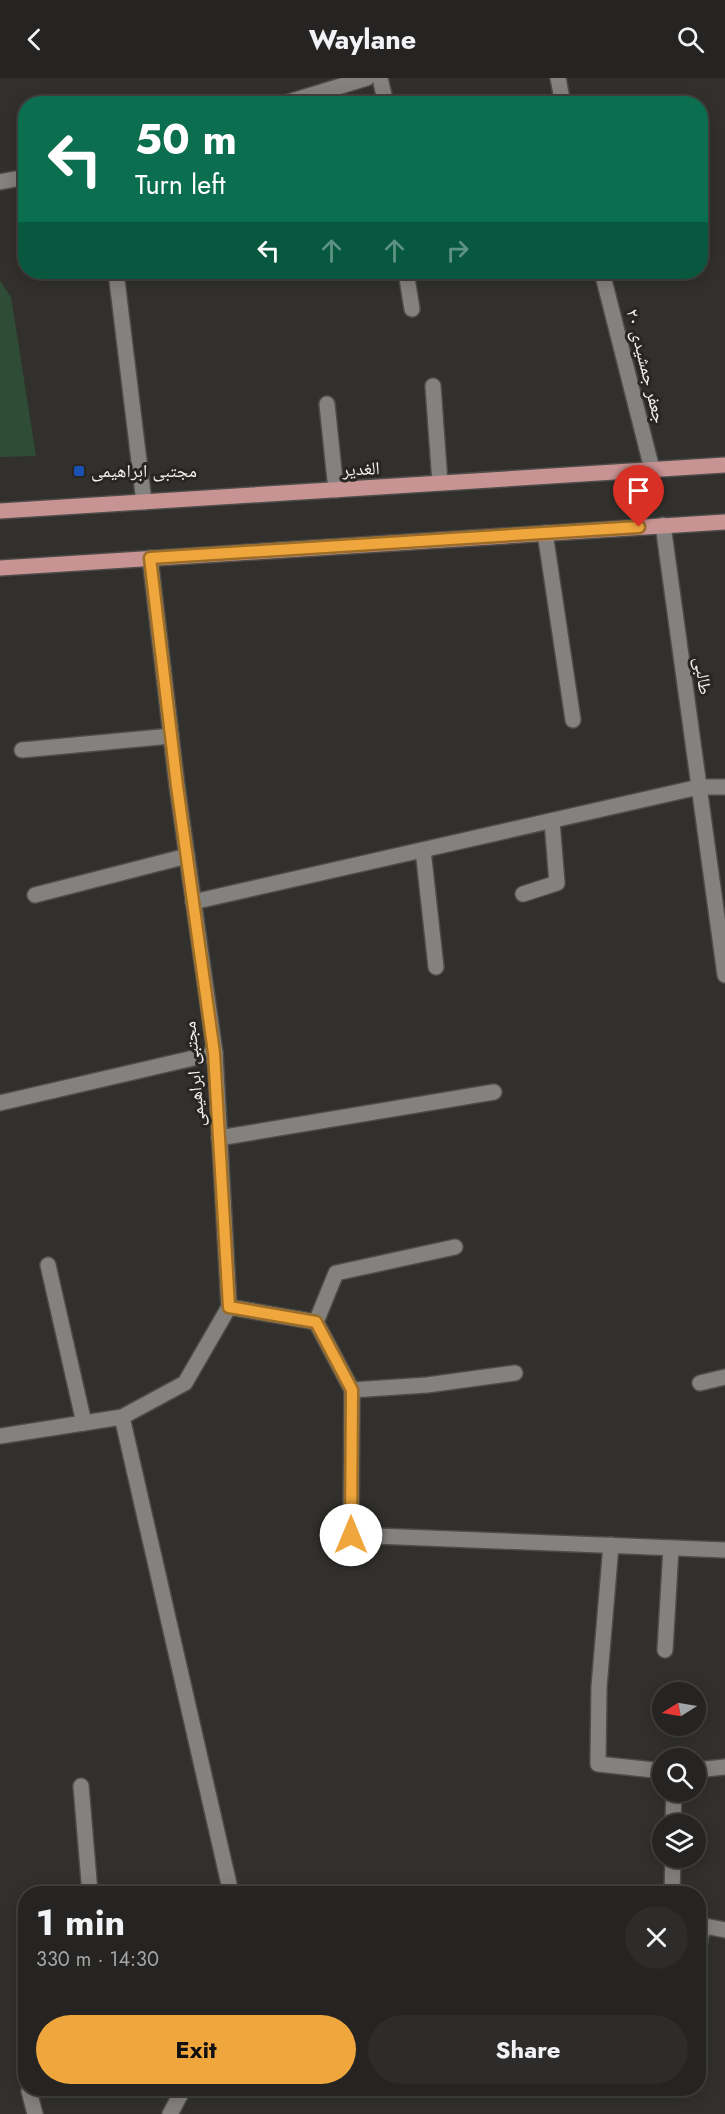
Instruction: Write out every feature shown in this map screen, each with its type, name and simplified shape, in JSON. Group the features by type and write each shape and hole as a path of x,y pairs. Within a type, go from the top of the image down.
{"main road":[{"name":"الغدیر","path":"0,511 725,465"},
{"path":"0,568 725,522"}],"street":[{"path":"308,96 367,78"},
{"path":"380,78 384,96"},
{"path":"558,78 561,96"},
{"path":"0,182 18,179"},
{"path":"117,279 144,502"},
{"path":"407,279 412,309"},
{"name":"جعفر جمشیدی ۲۰","path":"604,279 652,470"},
{"path":"434,386 440,483"},
{"path":"327,404 336,490"},
{"name":"طالبی","path":"663,525 699,787 720,905 725,975"},
{"path":"545,533 573,720"},
{"name":"مجتبی ابراهیمی","path":"150,558 171,736 214,1053 229,1307"},
{"path":"22,750 171,736"},
{"path":"193,902 699,787 725,787"},
{"path":"523,894 557,883 552,821"},
{"path":"423,850 436,967"},
{"path":"35,896 187,856"},
{"path":"0,1103 214,1053"},
{"path":"219,1138 494,1092"},
{"path":"316,1322 336,1273 455,1247"},
{"path":"48,1265 84,1423"},
{"path":"0,1436 122,1417 185,1383 229,1307 316,1322"},
{"path":"316,1322 352,1390 351,1535 725,1550"},
{"path":"352,1390 427,1385 515,1373"},
{"path":"700,1383 725,1377"},
{"path":"122,1417 229,1886"},
{"path":"610,1545 599,1687 598,1764 652,1770"},
{"path":"665,1650 671,1548"},
{"path":"706,1769 725,1767"},
{"path":"81,1786 89,1886"},
{"path":"672,1868 672,1886"},
{"path":"706,1927 725,1930"},
{"path":"30,2096 35,2114"},
{"path":"170,2114 180,2096"}],"green space":[{"path":"0,281 11,297 36,456 0,457"}],"place":[{"name":"مجتبی ابراهیمی","path":"79,471"}],"route":[{"path":"351,1535 352,1390 316,1322 229,1307 214,1053 177,786 150,558 639,527"}]}
